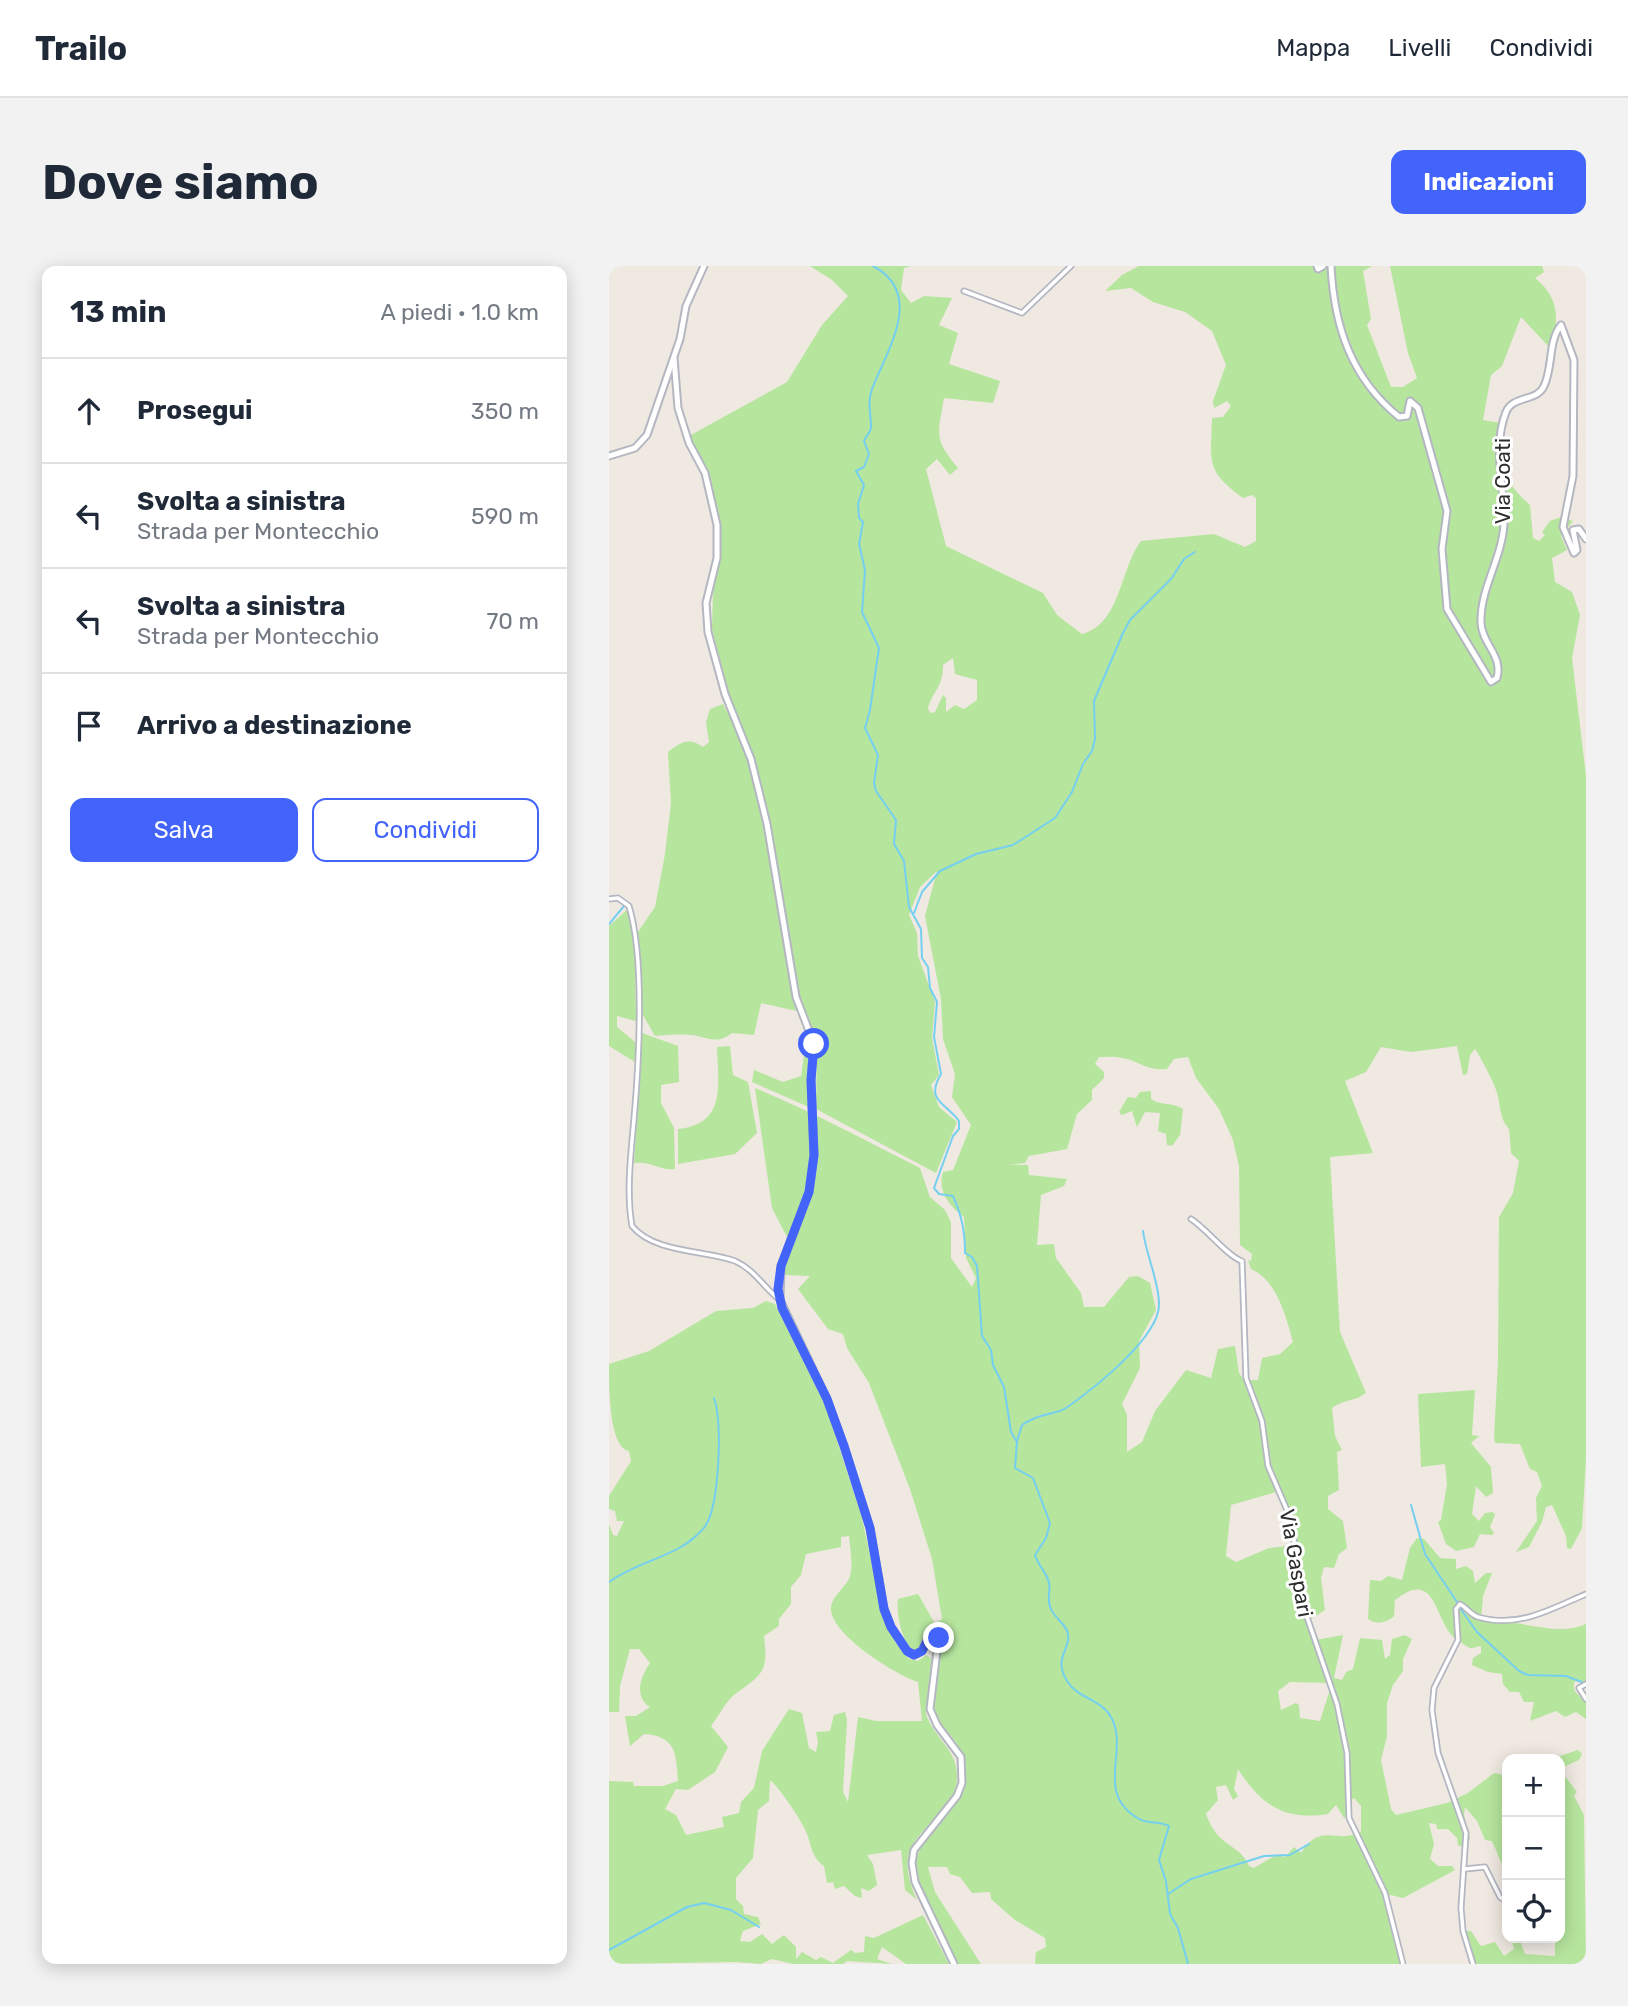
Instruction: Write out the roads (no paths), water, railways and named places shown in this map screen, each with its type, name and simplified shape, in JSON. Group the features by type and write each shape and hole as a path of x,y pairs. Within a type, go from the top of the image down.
{"street":[{"path":"609,456 635,448 647,435 674,358 686,306 705,266"},
{"path":"964,290 1023,313 1071,266"},
{"path":"1317,266 1322,269 1323,266"},
{"name":"Via Coati","path":"1331,266 1337,323 1350,356 1366,383 1399,417 1407,416 1410,401 1418,408 1447,511 1442,549 1447,609 1491,682 1497,678 1499,664 1482,632 1481,622 1485,590 1501,544 1504,524 1500,456 1504,421 1506,412 1514,402 1541,393 1546,384 1548,364 1561,325 1574,360 1573,475 1564,534 1574,553 1577,550 1573,530 1579,529 1586,539"},
{"path":"674,358 680,417 689,443 705,473 717,525 717,558 706,603 708,632 725,694 751,759 768,824 796,997 814,1044 811,1080 814,1155 809,1192 779,1278 780,1300"},
{"path":"609,899 618,898 629,906 635,939 638,1050 631,1149 632,1226 653,1240 735,1261 755,1275 780,1300 827,1399 844,1446 870,1528 884,1609 891,1627 907,1651 914,1655 922,1651 930,1632 936,1630 939,1634 930,1709 937,1725 961,1757 962,1783 957,1797 914,1850 912,1863 915,1882 954,1964"},
{"name":"Via Gaspari","path":"1191,1219 1210,1232 1234,1258 1242,1261 1246,1378 1262,1421 1268,1466 1293,1524 1297,1588 1337,1704 1347,1753 1349,1818 1385,1893 1403,1964"},
{"path":"1473,1964 1463,1931 1461,1908 1466,1833 1438,1753 1432,1710 1434,1688 1458,1640 1456,1609 1460,1604 1476,1617 1520,1620 1542,1615 1586,1594"},
{"path":"1584,1684 1580,1693 1586,1699"},
{"path":"1465,1869 1485,1867 1502,1898"}],"waterway":[{"path":"873,266 889,278 897,292 900,307 898,324 869,403 871,429 864,441 869,454 864,467 856,471 864,485 858,504 859,518 863,522 859,544 865,570 862,612 879,648 865,728 878,755 874,783 876,791 896,820 894,844 904,861 909,907 921,929 922,958 928,967 930,988 937,1002 934,1037 941,1074 935,1090 936,1096 959,1121 959,1129 953,1136 934,1188 939,1194 953,1196 959,1210 965,1253 972,1257 977,1266 982,1336 991,1350 993,1365 1004,1387 1011,1432 1017,1442 1015,1468 1033,1478 1050,1523 1046,1538 1035,1555 1048,1579 1050,1606 1067,1631 1068,1641 1062,1661 1063,1673 1071,1687 1101,1706 1111,1717 1117,1743 1115,1784 1125,1808 1142,1821 1169,1826 1159,1860 1166,1881 1170,1914 1178,1928 1188,1964"},
{"path":"914,913 922,892 940,871 976,854 1013,845 1055,818 1072,792 1083,764 1092,751 1095,739 1094,701 1123,633 1130,620 1171,579 1184,559 1195,552"},
{"path":"609,924 624,906"},
{"path":"1017,1441 1022,1425 1062,1410 1078,1400 1123,1362 1149,1332 1159,1304 1143,1231"},
{"path":"609,1582 681,1547 706,1525 717,1482 719,1443 714,1398"},
{"path":"1411,1505 1425,1554 1457,1602"},
{"path":"1457,1604 1477,1632 1519,1671 1528,1675 1566,1676 1584,1683"},
{"path":"1168,1894 1191,1879 1264,1856 1290,1855 1309,1844"},
{"path":"609,1950 687,1907 704,1903 731,1910 759,1927"}]}
